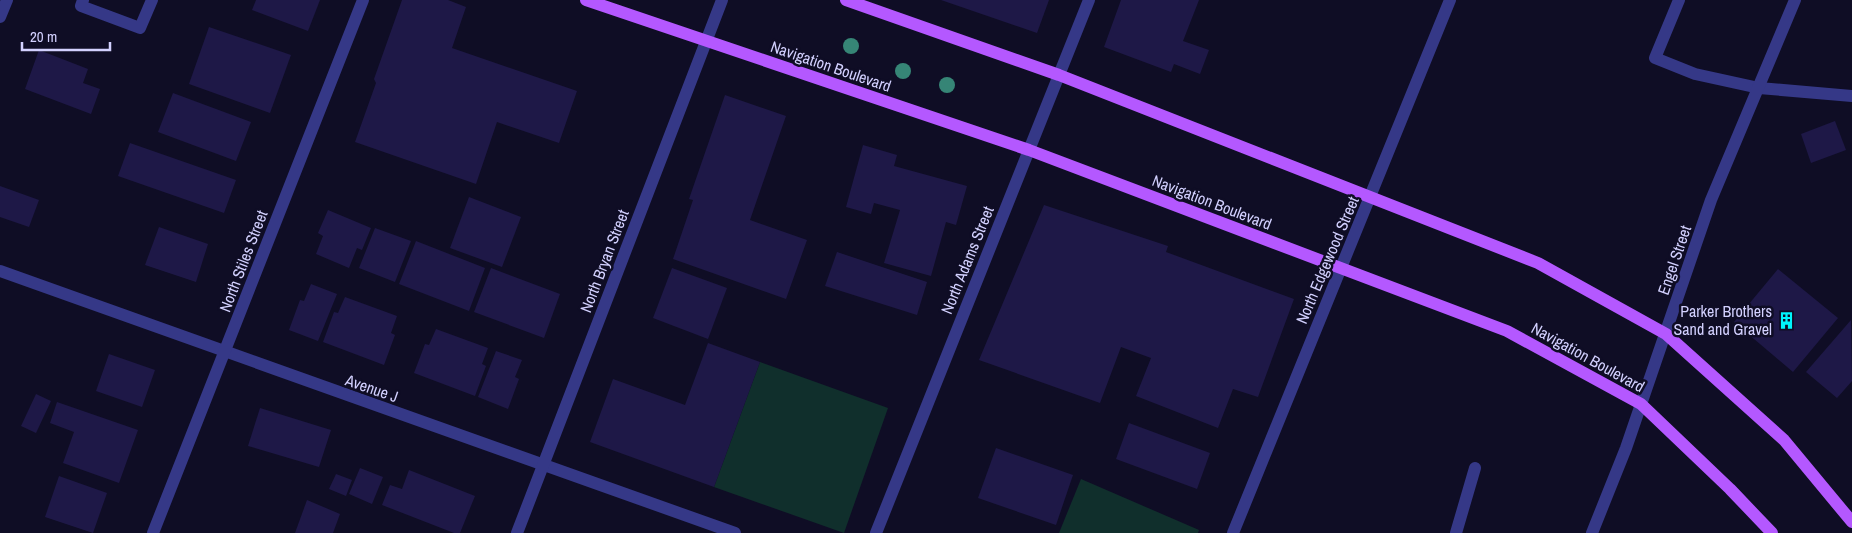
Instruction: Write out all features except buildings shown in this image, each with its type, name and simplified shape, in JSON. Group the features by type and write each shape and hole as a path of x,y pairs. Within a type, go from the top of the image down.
{"main road":[{"name":"Navigation Boulevard","path":"586,0 1029,150 1507,330 1641,404 1730,489 1772,533"},
{"path":"846,0 1059,75 1538,263 1666,334 1784,440 1852,522"}],"street":[{"path":"0,17 7,0"},
{"path":"83,0 81,6 140,28 152,0"},
{"name":"North Stiles Street","path":"153,533 363,0"},
{"name":"North Bryan Street","path":"517,533 722,0"},
{"name":"North Adams Street","path":"876,533 1088,0"},
{"name":"North Edgewood Street","path":"1233,533 1450,0"},
{"path":"1679,0 1655,58 1695,74 1759,88 1852,96"},
{"name":"Engel Street","path":"1592,533 1641,404 1711,200 1795,0"},
{"name":"Avenue J","path":"0,271 735,533"},
{"path":"1456,533 1475,468"}],"green space":[{"path":"760,362 888,408 844,533 714,487"},
{"path":"1081,479 1199,530 1198,533 1059,533"}],"place":[{"name":"Parker Brothers Sand and Gravel","path":"1786,320"}]}
